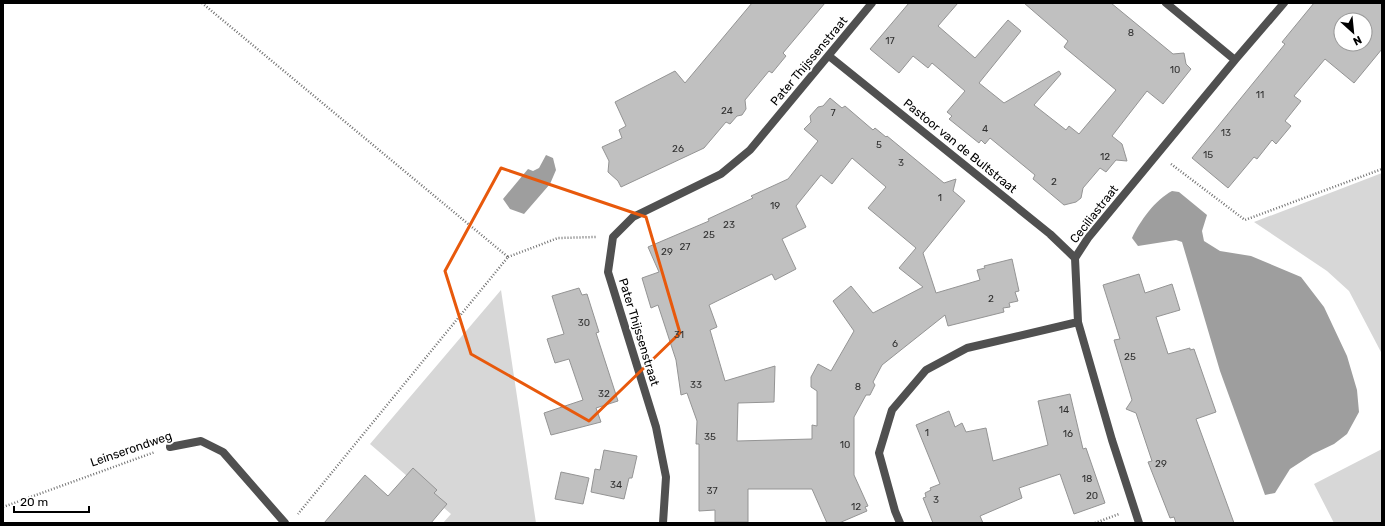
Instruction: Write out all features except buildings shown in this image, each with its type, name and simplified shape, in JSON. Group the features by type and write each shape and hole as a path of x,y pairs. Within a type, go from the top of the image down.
{"street":[{"name":"Pater Thijssenstraat","path":"663,523 666,478 656,427 608,272 613,237 633,217 722,174 750,150 872,3"},
{"path":"1166,3 1235,60"},
{"name":"Ceciliastraat","path":"1139,523 1112,440 1078,322 1075,258 1088,238 1284,3"},
{"name":"Pastoor van de Bultstraat","path":"829,56 1050,234 1075,258"},
{"path":"900,523 895,511 879,452 892,410 926,370 967,348 1078,322"},
{"name":"Leinserondweg","path":"170,447 201,441 223,452 285,523"}],"path":[{"path":"202,3 508,257"},
{"path":"1158,154 1245,220 1382,169"},
{"path":"296,517 508,257 558,238 613,237"},
{"name":"Leinserondweg","path":"3,507 170,447"},
{"path":"1095,523 1134,508"}],"highlighted area":[{"path":"501,168 646,217 680,333 589,421 471,354 445,271"}],"shaded area":[{"path":"546,155 553,158 556,170 550,184 524,214 510,209 503,199 528,169 533,171 539,168"},
{"path":"1382,173 1382,354 1349,291 1327,271 1254,222"},
{"path":"1172,191 1179,192 1207,215 1202,231 1204,241 1220,251 1251,256 1301,277 1324,307 1347,356 1357,390 1359,412 1347,434 1334,444 1313,454 1290,469 1275,493 1265,495 1220,371 1182,242 1176,240 1138,246 1132,238 1139,225 1154,205"},
{"path":"501,290 536,523 443,523 451,514 370,444"},
{"path":"1382,449 1382,523 1334,523 1314,484"}]}
